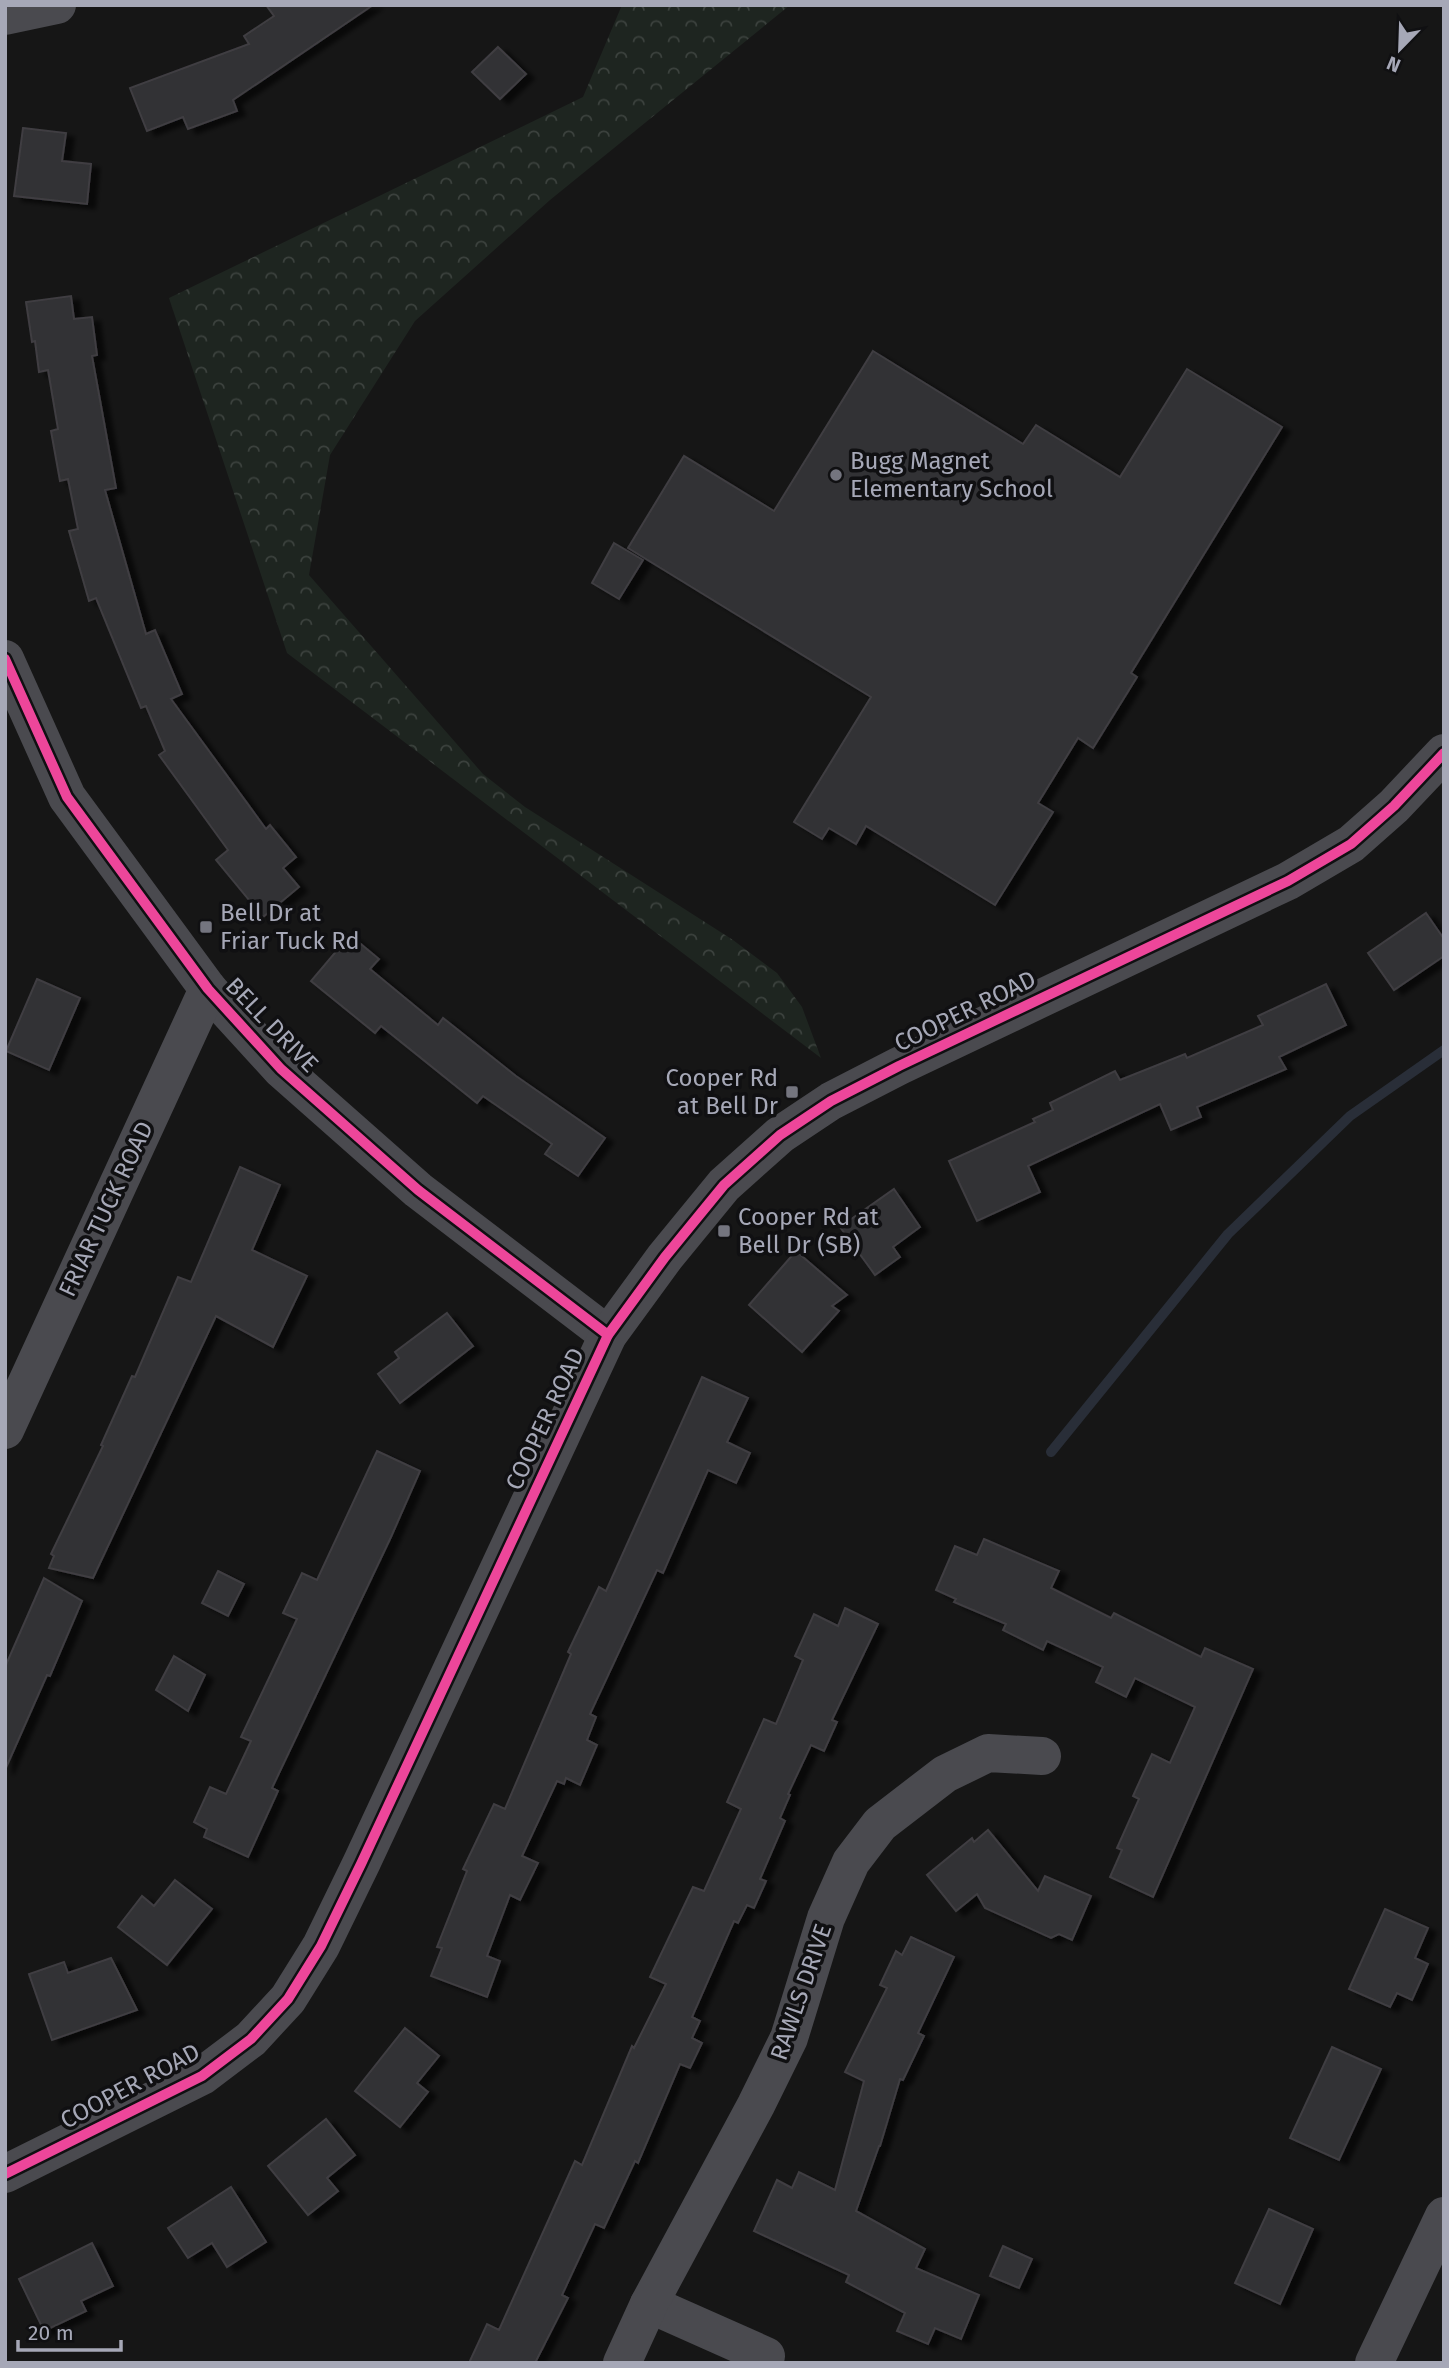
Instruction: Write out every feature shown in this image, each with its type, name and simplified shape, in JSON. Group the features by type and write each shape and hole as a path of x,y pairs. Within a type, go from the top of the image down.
{"street":[{"path":"5,16 57,5"},
{"name":"BELL DRIVE","path":"5,659 67,797 208,989 281,1069 418,1190 608,1335"},
{"name":"COOPER ROAD","path":"5,2174 202,2076 251,2039 288,1999 321,1946 356,1876 608,1335 665,1257 724,1185 780,1135 831,1101 1288,881 1351,845 1394,806 1444,753"},
{"name":"FRIAR TUCK ROAD","path":"5,1430 208,989"},
{"name":"RAWLS DRIVE","path":"622,2363 649,2304 789,2038 826,1918 851,1862 880,1824 945,1774 988,1753 1042,1756"},
{"path":"1374,2363 1444,2216"},
{"path":"649,2304 766,2356"}],"green space":[{"path":"622,5 790,5 550,200 415,321 330,455 309,575 483,774 525,807 733,940 777,973 802,1007 821,1058 287,653 169,298 583,97"}],"building":[{"path":"266,5 373,5 233,100 237,111 188,129 183,117 147,131 130,88 249,44 244,36 274,16"},
{"path":"498,47 526,74 500,99 472,72"},
{"path":"23,128 66,133 62,161 91,164 87,204 14,196"},
{"path":"71,296 74,319 92,317 97,355 92,356 116,488 105,490 146,634 155,630 182,694 171,699 266,829 270,825 296,857 283,868 299,887 263,917 216,860 228,850 159,755 165,751 146,706 141,708 96,598 89,601 69,531 78,529 68,479 60,481 51,431 58,429 48,370 39,372 26,302"},
{"path":"873,351 1023,444 1036,425 1120,477 1187,369 1282,427 1131,673 1137,677 1093,748 1078,738 1038,803 1053,812 995,905 866,826 856,844 829,828 822,839 794,822 871,697 628,548 684,456 774,511"},
{"path":"614,543 643,560 619,599 592,583"},
{"path":"1426,913 1444,939 1444,956 1394,990 1368,953"},
{"path":"350,935 379,959 370,969 438,1025 443,1018 516,1076 605,1138 578,1176 545,1154 552,1144 483,1096 477,1103 381,1026 375,1033 311,981"},
{"path":"37,979 80,998 49,1070 6,1051"},
{"path":"1326,984 1346,1025 1279,1057 1286,1069 1197,1107 1201,1117 1171,1130 1160,1104 1028,1166 1040,1192 977,1221 949,1161 1035,1122 1033,1119 1053,1110 1050,1103 1115,1071 1120,1080 1185,1054 1187,1058 1263,1025 1258,1016"},
{"path":"240,1167 280,1185 252,1250 307,1276 273,1347 216,1316 93,1578 49,1568 54,1556 51,1554 103,1446 101,1445 132,1376 135,1377 178,1277 191,1282"},
{"path":"894,1189 920,1227 893,1247 900,1257 875,1275 840,1227"},
{"path":"796,1251 847,1295 832,1306 839,1311 802,1352 749,1305"},
{"path":"447,1313 473,1346 400,1403 378,1374 399,1358 395,1352"},
{"path":"702,1377 748,1398 727,1442 750,1453 736,1483 708,1470 663,1573 657,1570 590,1714 596,1717 587,1740 597,1745 580,1785 566,1778 564,1784 557,1781 522,1856 538,1863 520,1900 510,1895 487,1956 500,1961 487,1997 431,1976 442,1948 437,1947 467,1871 463,1869 494,1804 505,1809 571,1654 568,1652 599,1587 606,1591"},
{"path":"377,1451 420,1471 272,1788 278,1791 248,1857 204,1837 207,1829 194,1822 210,1787 226,1794 251,1741 241,1737 297,1619 283,1613 302,1573 317,1580"},
{"path":"984,1539 1059,1571 1051,1588 1111,1618 1114,1613 1201,1657 1205,1648 1253,1669 1153,1897 1110,1877 1122,1850 1117,1848 1139,1799 1133,1796 1152,1754 1170,1763 1195,1707 1135,1678 1126,1697 1096,1682 1103,1667 1047,1641 1043,1650 1003,1630 1006,1624 954,1602 956,1599 936,1590 955,1546 977,1555"},
{"path":"218,1571 244,1584 228,1616 202,1603"},
{"path":"44,1578 82,1601 5,1770 5,1667"},
{"path":"845,1608 878,1624 832,1720 837,1722 824,1751 811,1745 788,1794 790,1795 780,1818 785,1821 760,1879 766,1881 754,1908 747,1905 738,1923 734,1921 692,2017 700,2021 692,2038 702,2043 690,2068 680,2064 638,2163 635,2161 604,2228 595,2224 562,2295 568,2298 535,2363 469,2363 487,2324 499,2330 575,2161 582,2165 632,2046 634,2048 666,1984 650,1977 693,1887 704,1891 741,1809 727,1802 764,1719 776,1724 803,1660 795,1656 814,1614 838,1626"},
{"path":"174,1656 205,1675 188,1711 156,1690"},
{"path":"988,1830 1038,1891 1045,1876 1091,1896 1072,1940 1059,1934 1051,1938 985,1908 977,1894 956,1911 927,1875 972,1838 974,1842"},
{"path":"175,1880 212,1909 167,1965 118,1927 142,1896 154,1906"},
{"path":"1385,1909 1428,1928 1415,1958 1428,1964 1412,2000 1397,1993 1390,2007 1349,1989"},
{"path":"911,1937 954,1957 918,2033 924,2036 903,2080 900,2079 880,2146 856,2211 925,2249 916,2268 979,2295 961,2339 935,2328 928,2344 897,2331 905,2313 846,2282 849,2275 754,2231 777,2180 792,2188 799,2172 835,2190 864,2081 845,2072 887,1988 880,1985 896,1951 902,1955"},
{"path":"111,1958 137,2010 52,2040 29,1974 64,1962 68,1973"},
{"path":"405,2028 439,2056 417,2083 428,2092 400,2127 355,2091"},
{"path":"1332,2047 1381,2069 1339,2160 1290,2138"},
{"path":"326,2119 355,2155 327,2178 338,2191 308,2215 268,2166"},
{"path":"231,2187 266,2242 227,2267 212,2243 188,2258 168,2228"},
{"path":"1269,2209 1313,2229 1280,2304 1235,2283"},
{"path":"92,2243 113,2286 81,2301 86,2311 44,2331 19,2279"},
{"path":"1003,2246 1032,2259 1019,2288 990,2276"}],"waterway":[{"path":"1051,1452 1228,1234 1350,1116 1444,1050"}],"cycle path":[{"path":"5,659 67,797 208,989 281,1069 418,1190 608,1335"},
{"path":"5,2174 202,2076 251,2039 288,1999 321,1946 361,1864 608,1335 665,1257 724,1185 780,1135 831,1101 1288,881 1351,844 1394,806 1444,753"}],"place":[{"name":"Bugg Magnet Elementary School","path":"836,475"},
{"name":"Bell Dr at Friar Tuck Rd","path":"206,927"},
{"name":"Cooper Rd at Bell Dr","path":"792,1092"},
{"name":"Cooper Rd at Bell Dr (SB)","path":"724,1231"}]}
